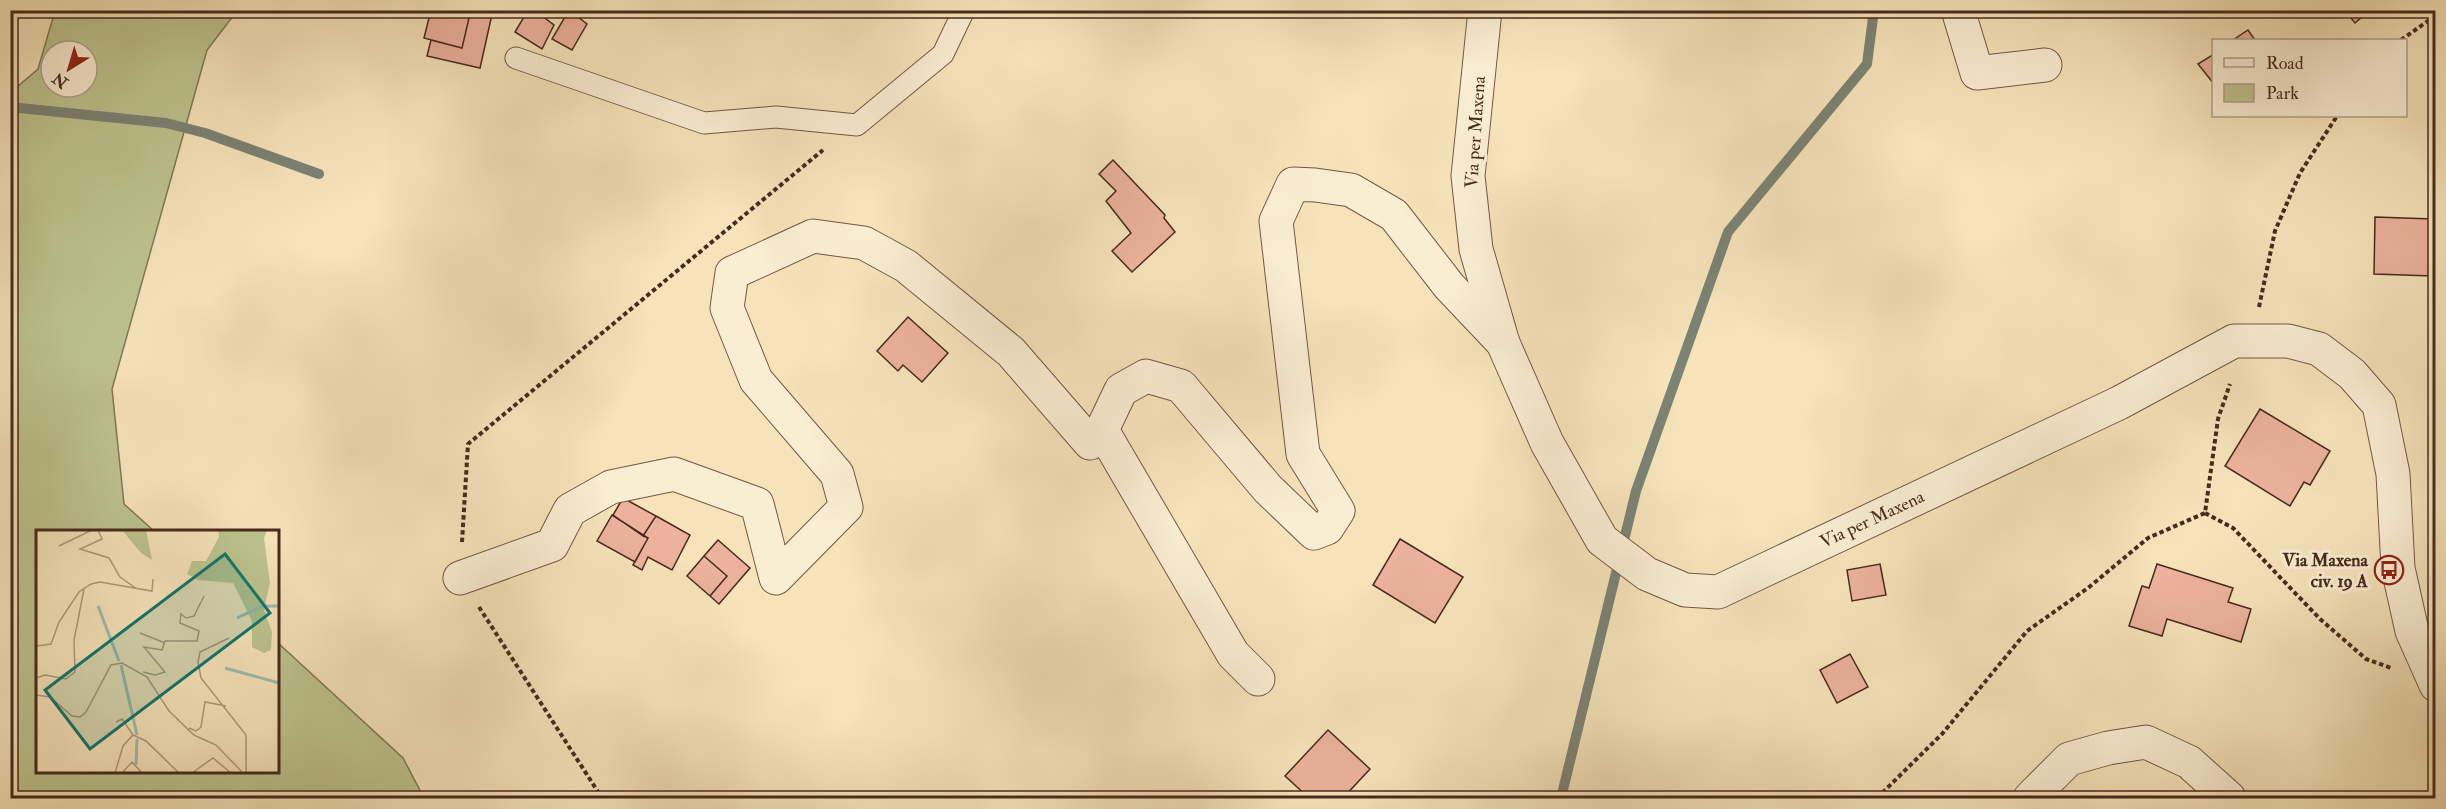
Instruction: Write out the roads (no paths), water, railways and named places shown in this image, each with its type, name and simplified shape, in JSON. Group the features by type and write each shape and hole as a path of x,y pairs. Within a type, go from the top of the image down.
{"street":[{"name":"Via per Maxena","path":"1485,10 1468,176 1476,249 1503,343 1547,443 1602,540 1647,574 1685,590 1718,592 2119,404 2235,341 2288,341 2319,349 2352,374 2379,405 2393,474 2398,568 2412,632 2435,684"},
{"path":"1958,10 1977,73 2045,65"},
{"path":"460,578 552,545 570,510 611,488 674,474 757,504 776,578 846,507 837,474 756,380 727,308 732,273 813,236 864,243 906,266 1011,352 1090,443 1102,430 1121,390 1146,376 1181,386 1276,496 1314,533 1328,528 1338,511 1303,454 1276,221 1293,184 1351,190 1394,214 1449,286 1503,343"},
{"path":"1102,430 1233,654 1258,679"},
{"path":"2030,798 2069,759 2108,748 2146,742 2189,762 2229,798"}],"lane":[{"path":"516,58 704,123 777,117 857,125 943,54 964,10"}],"waterway":[{"path":"1561,798 1636,491 1728,232 1867,64 1874,10"},
{"path":"10,107 166,123 205,133 319,174"}],"place":[{"name":"Via Maxena civ. 19 A","path":"2389,570"}]}
